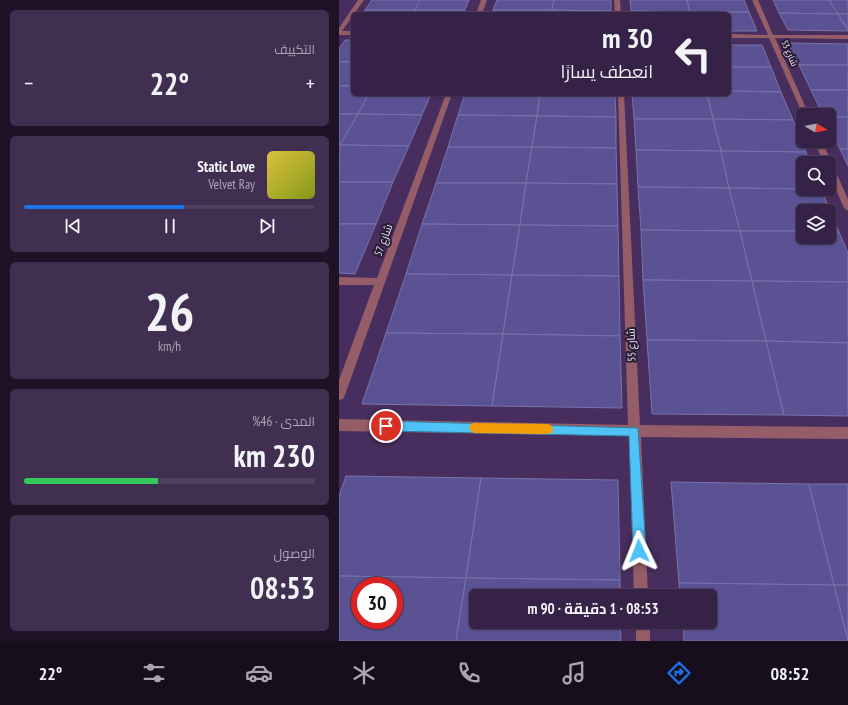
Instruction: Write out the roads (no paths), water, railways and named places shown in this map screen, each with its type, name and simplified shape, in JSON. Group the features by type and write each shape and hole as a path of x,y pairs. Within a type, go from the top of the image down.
{"street":[{"path":"353,12 361,0"},
{"path":"480,12 484,0"},
{"path":"617,0 618,12"},
{"name":"شارع 53","path":"755,0 804,108"},
{"path":"339,32 351,15"},
{"path":"339,32 351,33"},
{"path":"731,36 848,37"},
{"name":"شارع 57","path":"339,395 448,96"},
{"name":"شارع 55","path":"621,96 641,589"},
{"path":"836,182 848,208"},
{"path":"339,281 380,282"},
{"path":"339,425 848,434"},
{"path":"643,629 643,641"}]}
